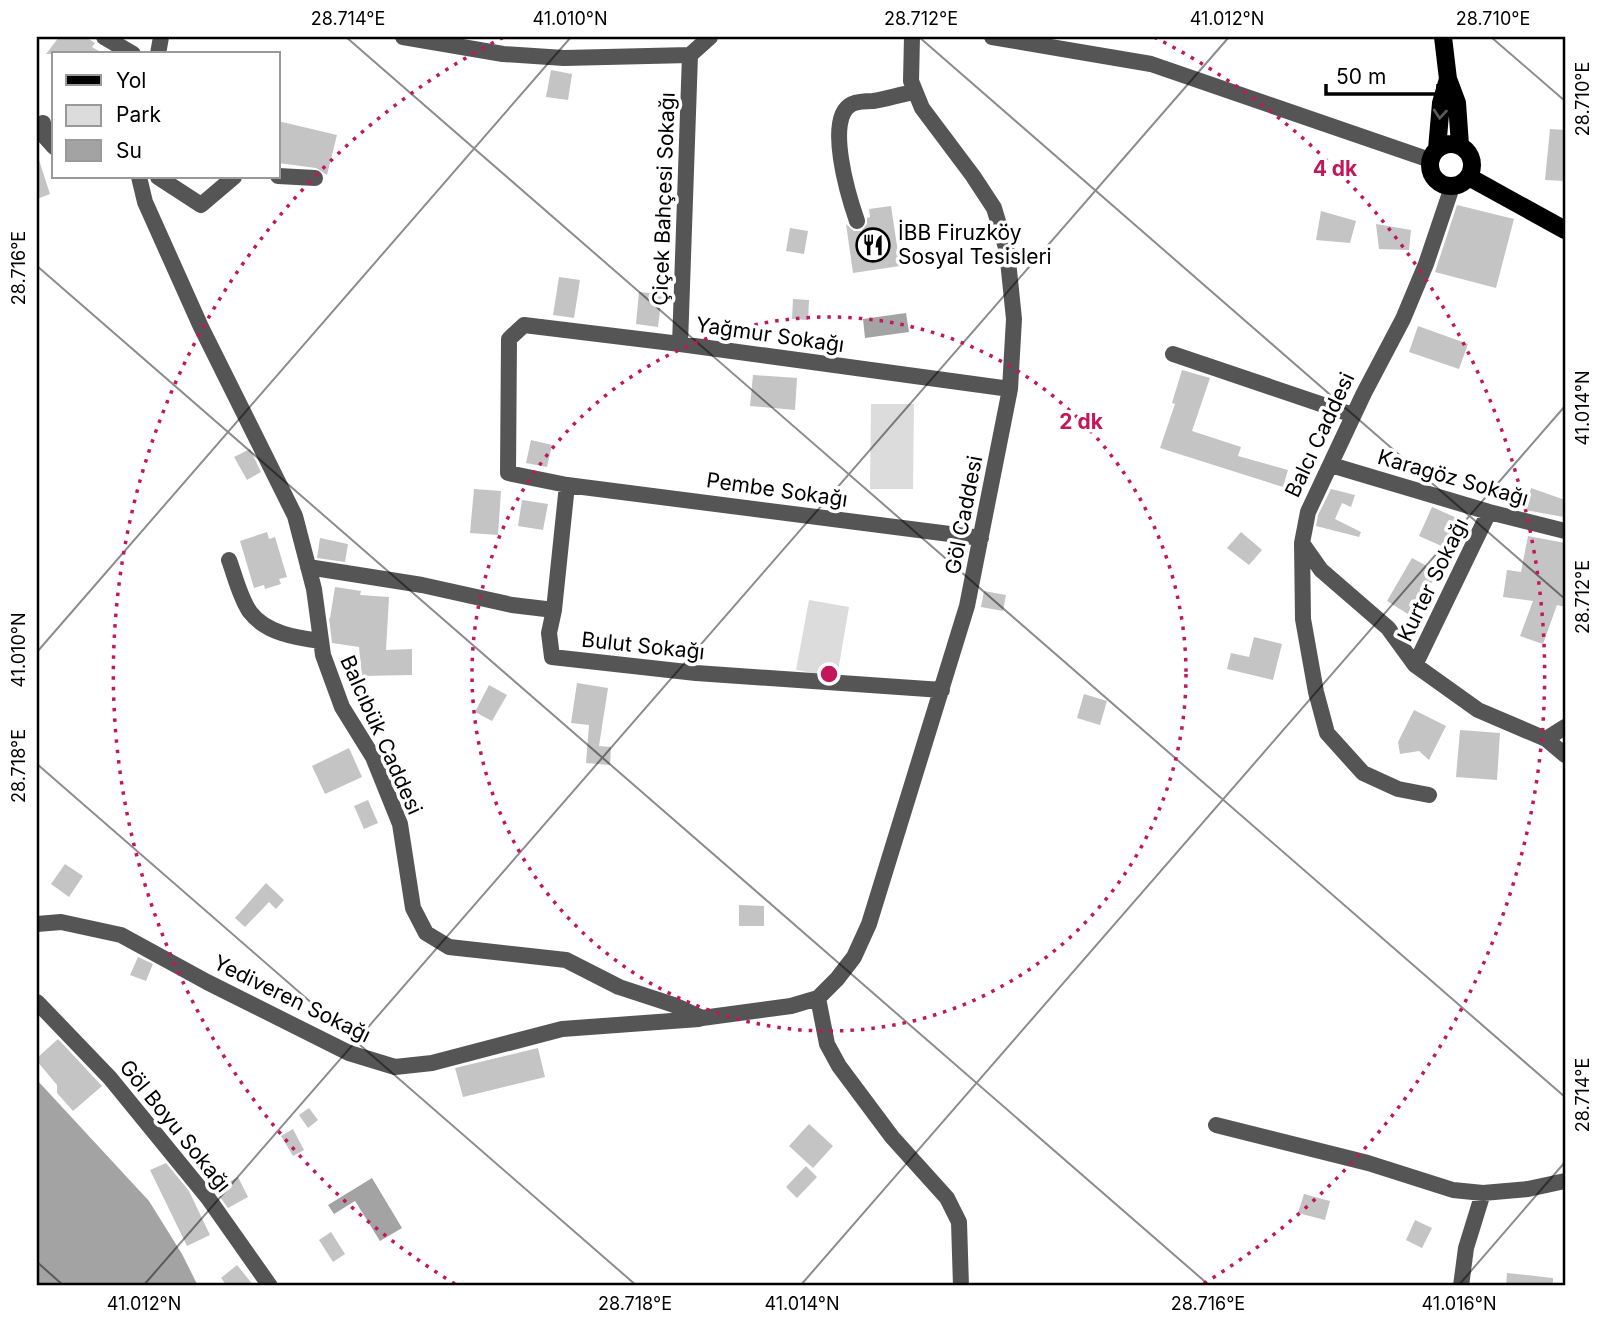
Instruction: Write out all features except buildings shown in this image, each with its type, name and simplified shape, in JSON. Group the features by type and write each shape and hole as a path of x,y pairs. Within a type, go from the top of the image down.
{"main road":[{"path":"1443,37 1448,79 1457,103 1460,145 1472,159 1473,165 1469,177 1460,185 1452,187 1435,179 1431,173 1441,103 1448,79"},
{"path":"1434,155 1448,144 1460,145"},
{"path":"1469,177 1565,230"}],"street":[{"path":"104,37 130,52"},
{"path":"403,37 471,42 503,54 564,58 690,55 710,37"},
{"name":"Göl Caddesi","path":"818,998 854,957 869,924 967,606 1010,390 1014,319 1007,251 994,208 922,108 911,81 912,37"},
{"path":"992,37 1152,64 1434,155"},
{"name":"Çiçek Bahçesi Sokağı","path":"680,344 690,55"},
{"path":"857,220 848,193 838,129 842,112 849,105 861,101 915,92"},
{"path":"43,123 45,137 52,145"},
{"path":"280,176 315,177"},
{"name":"Balcıbük Caddesi","path":"139,178 145,202 201,327 295,516 314,589 323,655 342,707 373,757 400,824 413,908 426,933 449,947 566,960 619,987 674,1004 702,1018"},
{"path":"160,178 201,205 233,178"},
{"name":"Balcı Caddesi","path":"1429,795 1398,789 1363,773 1327,733 1303,619 1302,542 1308,512 1353,415 1403,320 1426,264 1452,187"},
{"name":"Yağmur Sokağı","path":"508,473 509,339 524,325 1010,390"},
{"path":"1172,354 1353,415"},
{"name":"Karagöz Sokağı","path":"1331,465 1489,512 1565,531"},
{"name":"Pembe Sokağı","path":"508,473 567,485 981,538"},
{"path":"308,567 422,585 512,605 554,610 567,485"},
{"name":"Kurter Sokağı","path":"1415,666 1489,512"},
{"path":"1302,542 1321,569 1388,628 1415,666 1478,710 1546,740 1565,755"},
{"path":"229,560 249,611 262,624 294,638 321,641"},
{"name":"Bulut Sokağı","path":"554,610 550,633 552,657 696,673 942,690"},
{"path":"1546,740 1565,727"},
{"name":"Yediveren Sokağı","path":"37,924 61,922 121,935 349,1054 395,1067 432,1063 562,1029 702,1018"},
{"path":"702,1018 791,1006 818,998 827,1044 839,1066 892,1137 947,1198 959,1222 961,1286"},
{"name":"Göl Boyu Sokağı","path":"37,1002 118,1088 208,1198 270,1286"},
{"path":"1216,1125 1368,1163 1453,1190 1483,1193 1528,1189 1565,1181"},
{"path":"1461,1286 1466,1248 1483,1193"}],"green space":[{"path":"871,404 914,404 913,489 870,489"},
{"path":"809,600 849,607 837,677 796,670"}],"water":[{"path":"906,313 909,332 865,338 863,319"},
{"path":"37,1080 149,1201 182,1254 198,1286 37,1286"},
{"path":"372,1178 402,1228 380,1241 355,1201 334,1214 328,1205"}],"place":[{"name":"İBB Firuzköy Sosyal Tesisleri","path":"873,245"}]}
